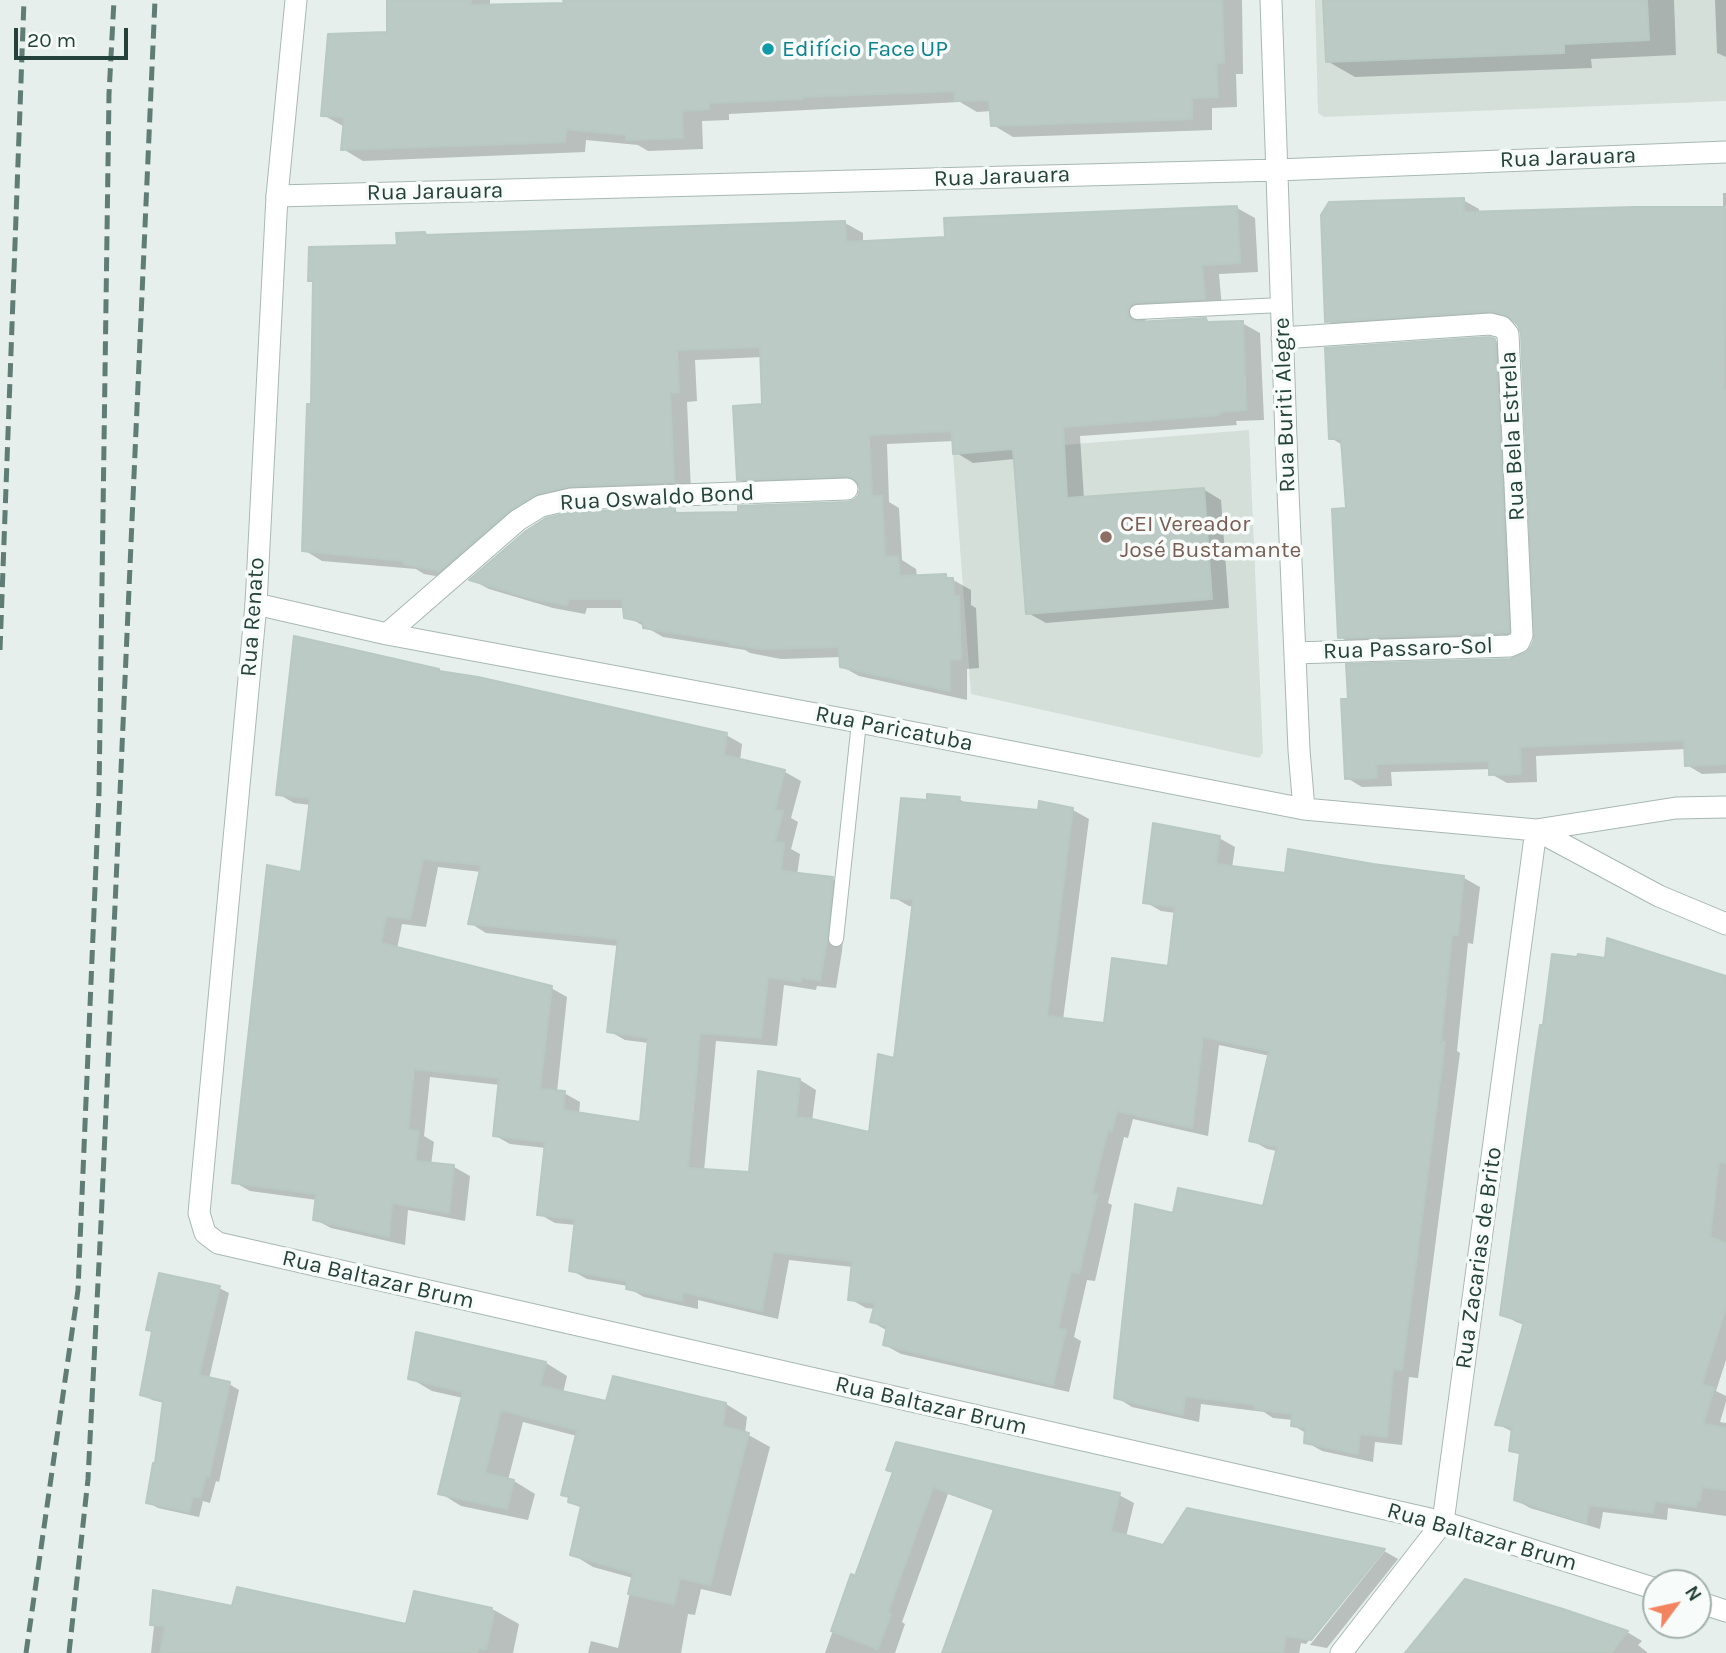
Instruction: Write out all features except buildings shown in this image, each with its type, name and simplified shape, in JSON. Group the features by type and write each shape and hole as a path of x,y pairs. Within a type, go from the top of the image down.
{"street":[{"name":"Rua Renato","path":"205,1233 199,1213 256,604 277,197 296,0"},
{"name":"Rua Buriti Alegre","path":"1271,0 1282,338 1299,750 1304,809"},
{"name":"Rua Jarauara","path":"277,197 1277,170 1726,152"},
{"name":"Rua Bela Estrela","path":"1282,338 1490,324 1502,327 1508,334 1522,635 1519,642"},
{"name":"Rua Oswaldo Bond","path":"387,634 518,520 541,506 571,499 847,489"},
{"name":"Rua Paricatuba","path":"256,604 387,634 1304,809 1536,830"},
{"name":"Rua Passaro-Sol","path":"1295,653 1510,646 1519,642"},
{"path":"1536,830 1676,808 1726,807"},
{"path":"1536,830 1659,896 1726,924"},
{"name":"Rua Zacarias de Brito","path":"1443,1522 1536,830"},
{"name":"Rua Baltazar Brum","path":"205,1233 218,1243 1443,1522 1642,1585"},
{"path":"1341,1653 1443,1522"}],"lane":[{"path":"1137,312 1281,304"},
{"path":"836,939 859,722"}],"shaded area":[{"path":"1315,0 1726,0 1726,101 1324,117 1318,113"},
{"name":"CEI Vereador José Bustamante","path":"1249,430 1263,753 1259,758 971,694 953,454"}],"railway":[{"path":"0,650 24,0"},
{"path":"26,1653 78,1290 99,793 109,94 114,0"},
{"path":"69,1653 88,1479 155,0"}],"place":[{"name":"Edifício Face UP","path":"768,49"},
{"name":"CEI Vereador José Bustamante","path":"1106,537"}]}
